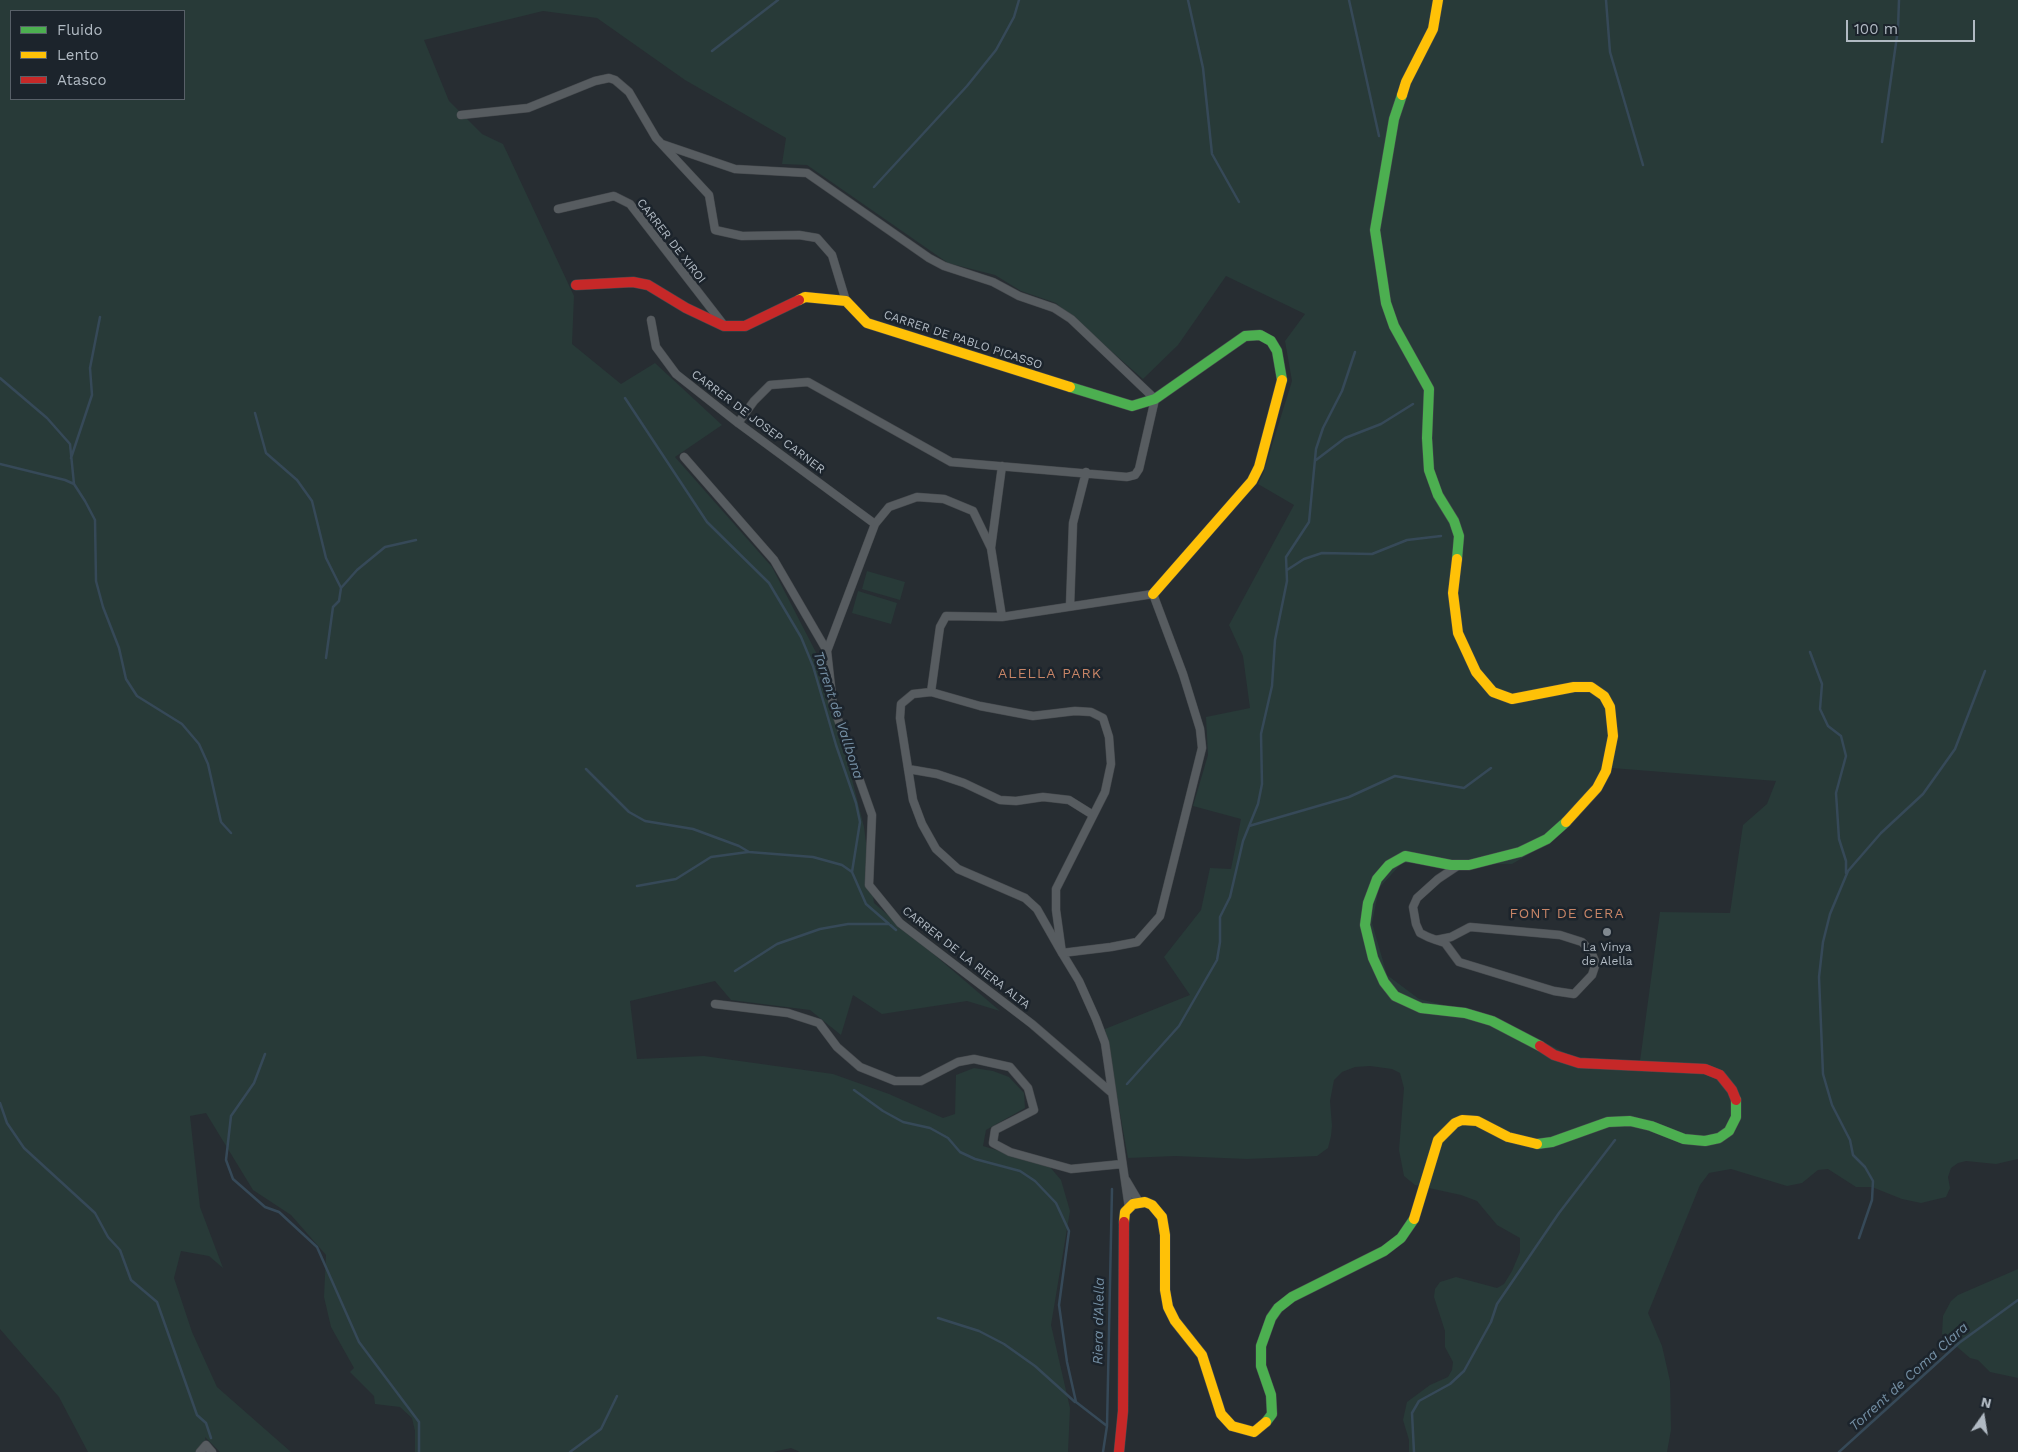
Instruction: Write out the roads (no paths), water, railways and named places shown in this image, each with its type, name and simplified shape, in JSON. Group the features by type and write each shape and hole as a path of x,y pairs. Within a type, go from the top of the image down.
{"main road":[{"path":"1119,1452 1123,1411 1123,1230 1125,1212 1139,1202 1152,1205 1162,1217 1165,1235 1165,1290 1168,1307 1175,1321 1202,1355 1215,1400 1225,1420 1236,1428 1254,1432 1264,1426 1272,1414 1271,1395 1261,1366 1260,1346 1271,1318 1278,1308 1292,1297 1384,1251 1401,1238 1417,1214 1438,1140 1455,1123 1462,1120 1477,1122 1508,1137 1533,1144 1552,1142 1608,1122 1621,1121 1640,1122 1695,1141 1712,1140 1729,1131 1736,1118 1736,1097 1728,1083 1712,1072 1695,1067 1592,1063 1566,1060 1498,1023 1449,1010 1421,1008 1395,996 1384,982 1373,958 1367,936 1365,925 1368,903 1376,879 1389,865 1405,856 1459,865 1478,863 1520,852 1554,834 1597,788 1606,771 1613,736 1610,707 1604,696 1591,687 1574,687 1512,699 1493,692 1476,672 1458,633 1453,593 1459,536 1454,521 1438,495 1429,470 1427,438 1429,389 1406,348 1388,308 1382,284 1375,230 1394,119 1406,82 1433,29 1438,0"},
{"path":"576,285 633,282 648,285 686,308 724,326 745,326 805,298 831,298 846,301"},
{"name":"CARRER DE PABLO PICASSO","path":"846,301 868,322 1132,406 1155,399 1245,336 1260,335 1271,341 1277,351 1282,373 1282,386 1259,467 1252,481 1153,594"}],"street":[{"path":"461,115 528,108 595,81 609,78 622,84 629,92 650,129 709,195 715,230 742,236 799,235 817,238 832,256 846,301"},
{"path":"662,144 735,169 807,173 929,258 944,266 993,282 1019,296 1054,308 1066,316 1155,399 1139,468 1135,475 1127,477 1086,472 951,462 808,382 770,385 754,401 738,423"},
{"name":"CARRER DE XIROI","path":"558,209 614,196 630,204 724,326"},
{"name":"CARRER DE JOSEP CARNER","path":"651,320 656,347 676,374 738,423 875,524"},
{"path":"684,457 774,560 827,651"},
{"path":"1002,466 992,548 1002,617"},
{"path":"1070,606 1073,523 1086,472"},
{"path":"875,524 888,507 917,497 944,499 973,511 992,548"},
{"name":"CARRER DE LA RIERA ALTA","path":"875,524 827,651 833,705 872,816 869,885 900,923 1032,1024 1112,1093"},
{"path":"931,692 940,627 946,616 1002,617 1153,594 1183,674 1200,729 1202,748 1160,916 1137,942 1062,953"},
{"path":"1062,953 1056,910 1056,889 1105,792 1111,764 1109,737 1103,718 1091,712 1074,711 1033,716 980,706 931,692 913,694 901,704 900,718 913,800 922,824 936,849 958,869 1025,898 1036,909 1062,953 1079,981 1105,1043 1129,1208"},
{"path":"908,769 946,777 1000,800 1016,801 1043,797 1068,800 1093,815"},
{"path":"1436,940 1451,937 1470,927 1560,935 1582,942 1596,962 1592,975 1574,994 1554,991 1459,962 1445,943 1436,940 1420,933 1416,924 1413,907 1417,898 1438,879 1459,865"},
{"path":"715,1004 788,1013 819,1023 837,1047 860,1067 896,1081 922,1081 958,1062 974,1059 1010,1067 1028,1088 1034,1110 995,1130 993,1144 1010,1152 1071,1168 1122,1164"},
{"path":"1124,1177 1139,1202"},
{"path":"200,1452 206,1446 212,1452"}],"waterway":[{"path":"712,51 778,0"},
{"path":"874,187 967,86 996,50 1014,17 1019,0"},
{"path":"1188,0 1203,68 1212,154 1239,202"},
{"path":"1349,0 1379,136"},
{"path":"1606,0 1610,52 1643,165"},
{"path":"1882,142 1898,29 1899,0"},
{"path":"71,458 92,395 90,368 100,317"},
{"path":"1127,1084 1179,1026 1217,960 1220,942 1220,917 1230,897 1243,841 1258,804 1262,784 1261,734 1272,686 1275,640 1287,581 1286,557 1309,522 1316,449 1323,428 1342,391 1355,352"},
{"path":"0,378 47,418 70,444 74,484"},
{"name":"Torrent de Vallbona","path":"625,398 707,522 769,583 801,637 813,666 836,745 856,803 860,822 852,872 866,904 896,930"},
{"path":"1316,460 1345,438 1381,424 1413,404"},
{"path":"255,413 266,453 297,480 312,501 326,558 341,588 339,601 333,607 326,658"},
{"path":"0,464 65,480 74,484 85,501 95,520 96,581 103,607 119,648 126,679 137,696 182,724 199,744 208,764 221,822 231,833"},
{"path":"1287,570 1304,559 1322,553 1372,554 1407,540 1441,536"},
{"path":"341,588 357,570 385,547 416,540"},
{"path":"1810,652 1822,684 1820,709 1828,726 1841,736 1846,756 1836,793 1839,839 1846,861 1846,873"},
{"path":"1859,1238 1872,1200 1873,1181 1865,1167 1853,1155 1850,1140 1832,1105 1823,1074 1819,977 1823,942 1830,914 1848,871 1881,833 1923,794 1955,749 1985,671"},
{"path":"1249,826 1349,797 1395,776 1464,788 1491,768"},
{"path":"586,769 629,812 645,821 693,829 739,846 749,852 813,857 842,865 852,872"},
{"path":"637,886 676,879 711,857 748,852"},
{"path":"735,971 777,944 820,929 848,924 889,924"},
{"path":"265,1054 254,1083 231,1116 226,1160 233,1179 265,1207 279,1212 317,1247 359,1342 419,1422 419,1452"},
{"path":"854,1090 883,1111 903,1122 930,1128 948,1138 960,1152 975,1159 1020,1171 1035,1181 1056,1203 1069,1231 1059,1305 1067,1362 1076,1402 1107,1426"},
{"path":"0,1103 7,1123 24,1148 95,1213 108,1237 120,1250 131,1280 157,1302 197,1415 206,1423 211,1438"},
{"path":"1414,1452 1412,1413 1419,1401 1450,1384 1464,1371 1491,1322 1497,1304 1559,1213 1615,1140"},
{"name":"Riera d'Alella","path":"1103,1452 1107,1426 1112,1189"},
{"name":"Torrent de Coma Clara","path":"1839,1452 1959,1343 2018,1300"},
{"path":"938,1318 979,1331 1004,1344 1035,1366 1075,1402"},
{"path":"570,1452 601,1429 617,1396"}],"place":[{"name":"La Vinya de Alella","path":"1607,932"}],"district":[{"name":"ALELLA PARK","path":"1050,674"},
{"name":"FONT DE CERA","path":"1567,914"}]}
